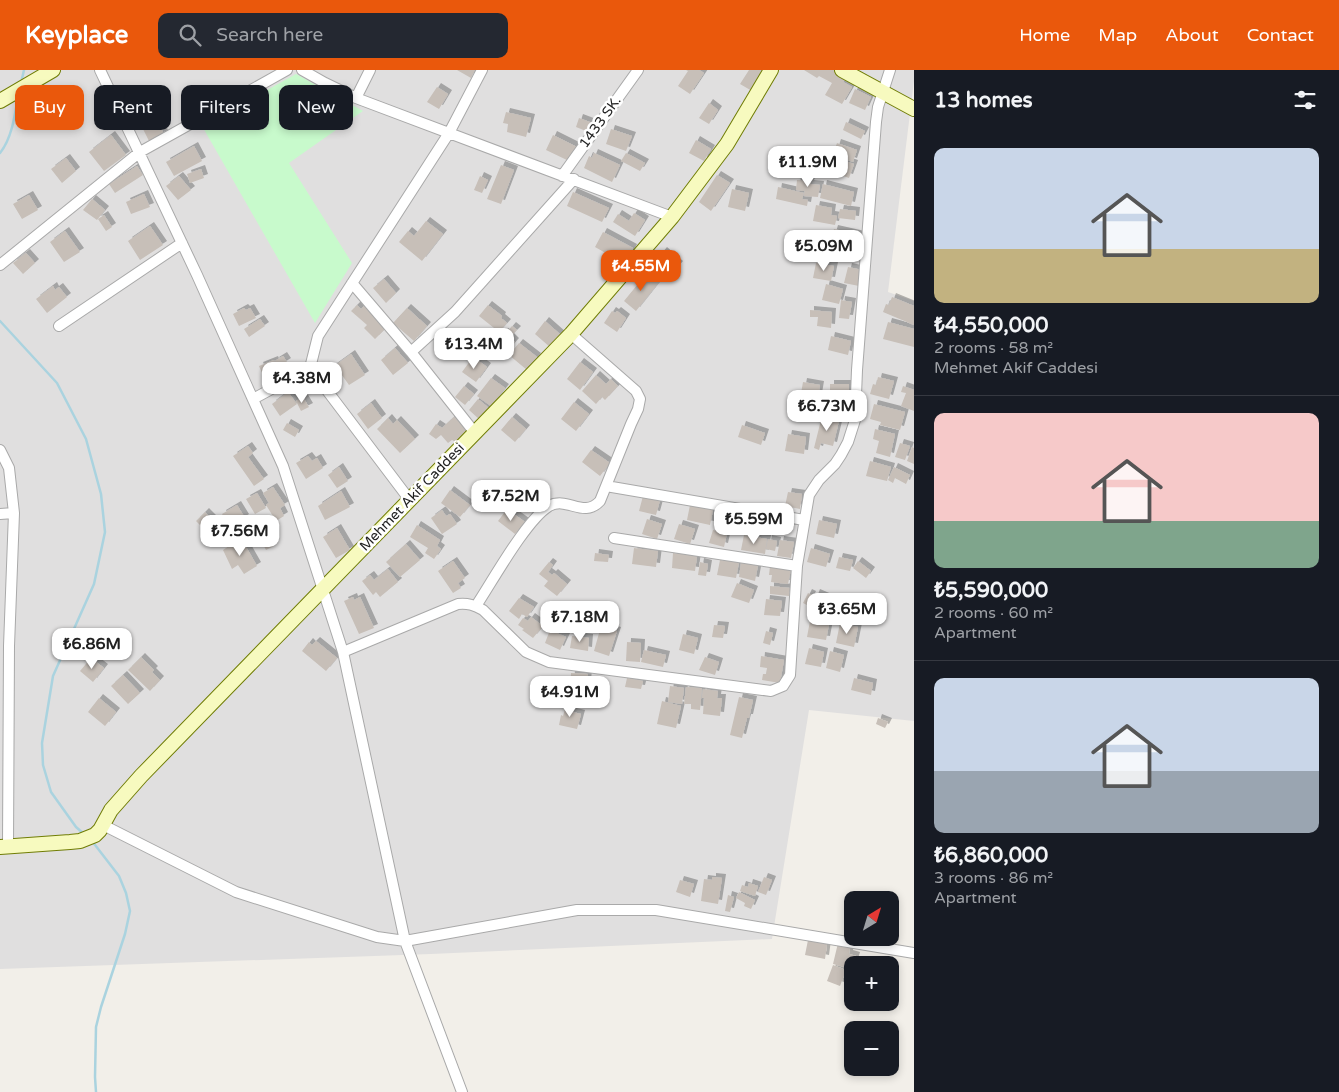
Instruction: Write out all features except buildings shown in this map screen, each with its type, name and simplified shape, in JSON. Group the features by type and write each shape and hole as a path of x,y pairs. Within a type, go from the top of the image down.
{"street":[{"path":"0,101 53,70"},
{"path":"100,70 140,152 283,466 343,652 405,941 462,1092"},
{"path":"0,265 140,152 287,70"},
{"path":"302,70 356,98 672,217"},
{"path":"356,98 370,70"},
{"path":"252,399 310,368 318,336 449,133 482,70"},
{"name":"1433 SK.","path":"562,176 638,70"},
{"name":"Mehmet Akif Caddesi","path":"94,833 142,776 225,688 323,590 409,499 571,334 672,217 727,144 771,70"},
{"path":"842,70 914,109"},
{"path":"343,652 458,604 476,606 483,610 526,652 549,662 771,691 783,686 790,674 797,566 809,495 819,480 841,455 848,442 854,420 876,122 882,92 890,70"},
{"path":"411,352 455,312 574,179"},
{"path":"59,326 182,243"},
{"path":"352,283 411,352 475,433"},
{"path":"476,606 522,536 543,511 554,504 560,503 582,508 592,507 600,501 630,424 638,409 640,399 633,388 571,334"},
{"path":"310,368 409,499"},
{"path":"0,450 9,468 14,513 5,630 4,847 70,842 94,833 236,892 377,937 405,941 577,910 656,910 914,953"},
{"path":"606,486 804,520"},
{"path":"0,514 14,513"},
{"path":"614,538 797,566"}],"shaded area":[{"path":"0,70 914,70 888,292 914,301 914,721 809,710 772,939 431,954 0,969"}],"green space":[{"path":"296,74 316,85 279,85 279,130 336,130 289,163 352,263 315,323 204,130 269,130 269,89"},
{"path":"353,105 363,111 353,118"}],"waterway":[{"path":"21,83 24,70"},
{"path":"0,153 10,133 15,112"},
{"path":"0,321 57,383 86,439 101,494 105,532 94,584 53,676 42,743 43,765 51,792 76,827 84,834"},
{"path":"92,841 119,876 126,893 130,911 125,934 96,1027 96,1092"}]}
